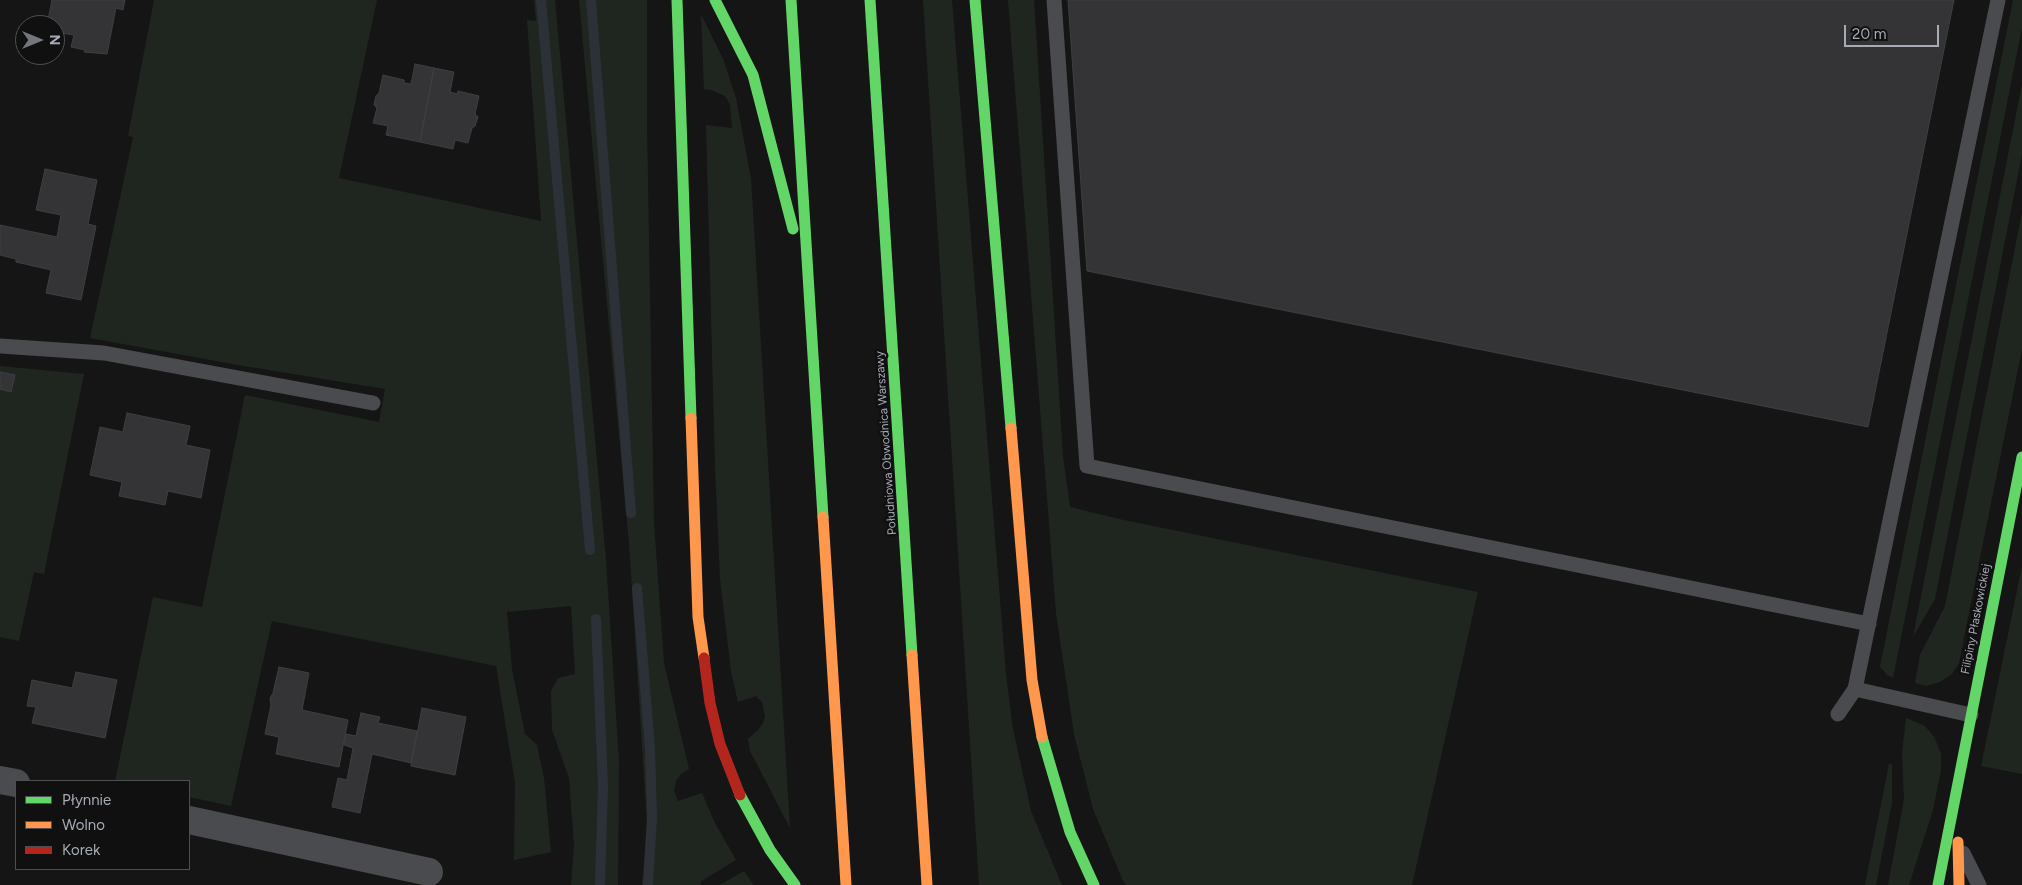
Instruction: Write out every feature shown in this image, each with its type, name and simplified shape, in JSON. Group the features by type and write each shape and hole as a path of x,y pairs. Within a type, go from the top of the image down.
{"main road":[{"path":"677,0 698,617 710,703 720,744 738,791 753,820 794,884"},
{"path":"716,0 753,75 771,149 808,283"},
{"path":"791,0 846,885"},
{"name":"Południowa Obwodnica Warszawy","path":"870,0 927,885"},
{"path":"975,0 1032,680 1042,742 1067,823 1094,885"},
{"path":"876,84 884,28"},
{"name":"Filipiny Płaskowickiej","path":"1938,885 2022,457"},
{"name":"Filipiny Płaskowickiej","path":"1957,786 1959,885"}],"street":[{"path":"0,780 15,783"},
{"path":"190,820 429,872"}],"lane":[{"path":"1054,0 1087,466 1869,624"},
{"path":"1838,714 1855,689 1998,0"},
{"path":"0,346 104,353 373,403"},
{"path":"1855,689 1971,715"},
{"path":"1958,844 1978,885"}],"shaded area":[{"path":"154,0 377,0 339,178 541,221 527,20 536,21 534,0 555,0 606,560 619,761 618,885 571,885 574,845 569,778 552,730 551,691 558,678 575,674 571,606 507,612 512,669 525,734 537,745 544,778 551,852 514,860 515,783 496,666 272,621 231,806 190,797 190,780 115,780 153,597 202,607 245,395 379,422 385,389 90,338 133,137 128,136"},
{"path":"579,0 647,0 647,125 654,522 664,663 689,769 681,774 676,781 674,791 678,801 702,793 715,823 736,860 700,882 701,885 642,885 647,823 629,543"},
{"path":"923,0 952,0 1006,674 1013,729 1031,811 1062,885 979,885"},
{"path":"1008,0 1034,0 1063,456 1070,507 1119,519 1478,592 1412,885 1126,885 1123,881 1093,809 1074,734 1056,613"},
{"path":"2013,0 2022,0 2022,28 1893,678 1887,675 1880,667"},
{"path":"701,14 724,61 736,98 751,178 790,828 750,751 748,739 758,730 765,716 762,702 756,696 738,702 731,672 720,579 715,467 706,125 732,128 730,105 725,96 704,89"},
{"path":"2022,84 2022,154 1935,599 1913,637"},
{"path":"2022,212 2022,349 1959,663 1952,674 1940,682 1926,686 1915,683 1920,655 1945,606"},
{"path":"0,366 84,374 44,574 34,572 19,641 0,637"},
{"path":"2022,566 2022,774 1981,766"},
{"path":"1906,718 1925,726 1934,737 1941,753 1941,770 1933,810 1909,885 1888,885 1904,799 1902,753"},
{"path":"1889,764 1892,764 1892,803 1876,885 1865,885"},
{"path":"744,871 754,885 719,885"}],"building":[{"path":"52,0 125,0 123,10 116,8 107,54 84,52 85,50 71,47 74,35 65,34 65,15 49,15"},
{"path":"1068,0 1954,0 1868,427 1087,271"},
{"path":"415,64 434,68 420,142 386,135 388,126 373,123 377,108 374,105 383,75 404,80 404,83 411,84"},
{"path":"434,68 454,72 450,92 457,94 458,91 479,96 475,114 478,117 475,126 472,128 468,143 455,140 453,149 420,142"},
{"path":"45,169 97,180 88,224 96,226 81,300 46,293 51,270 16,262 16,259 0,255 0,225 57,237 61,215 36,210"},
{"path":"0,372 15,375 11,392 0,389"},
{"path":"127,413 190,426 186,445 210,450 201,498 168,491 165,505 119,496 122,482 90,475 100,427 123,432"},
{"path":"279,667 309,673 302,710 348,720 339,767 276,754 279,737 265,734 271,705 270,698"},
{"path":"76,672 117,680 105,738 32,723 36,707 27,706 32,680 72,688"},
{"path":"422,708 466,717 455,775 411,766"},
{"path":"361,713 380,717 378,723 417,731 411,763 372,754 360,813 332,807 338,778 347,780 353,748 344,745 346,734 356,736"}],"waterway":[{"path":"541,0 590,550"},
{"path":"591,0 631,513"},
{"path":"637,588 650,749 652,816 648,885"},
{"path":"596,619 603,785 600,885"}],"traffic: fast":[{"path":"677,0 691,418"},
{"path":"715,0 753,75 793,229"},
{"path":"791,0 823,517"},
{"path":"870,0 912,655"},
{"path":"975,0 1011,428"},
{"path":"1938,885 2022,457"},
{"path":"1042,737 1070,832 1094,885"},
{"path":"740,795 770,850 795,885"}],"traffic: slow":[{"path":"691,418 698,617 704,658"},
{"path":"1011,428 1032,680 1042,737"},
{"path":"823,517 846,885"},
{"path":"912,655 927,885"},
{"path":"1958,842 1959,885"}],"traffic: jam":[{"path":"704,658 710,703 720,744 740,795"}]}
